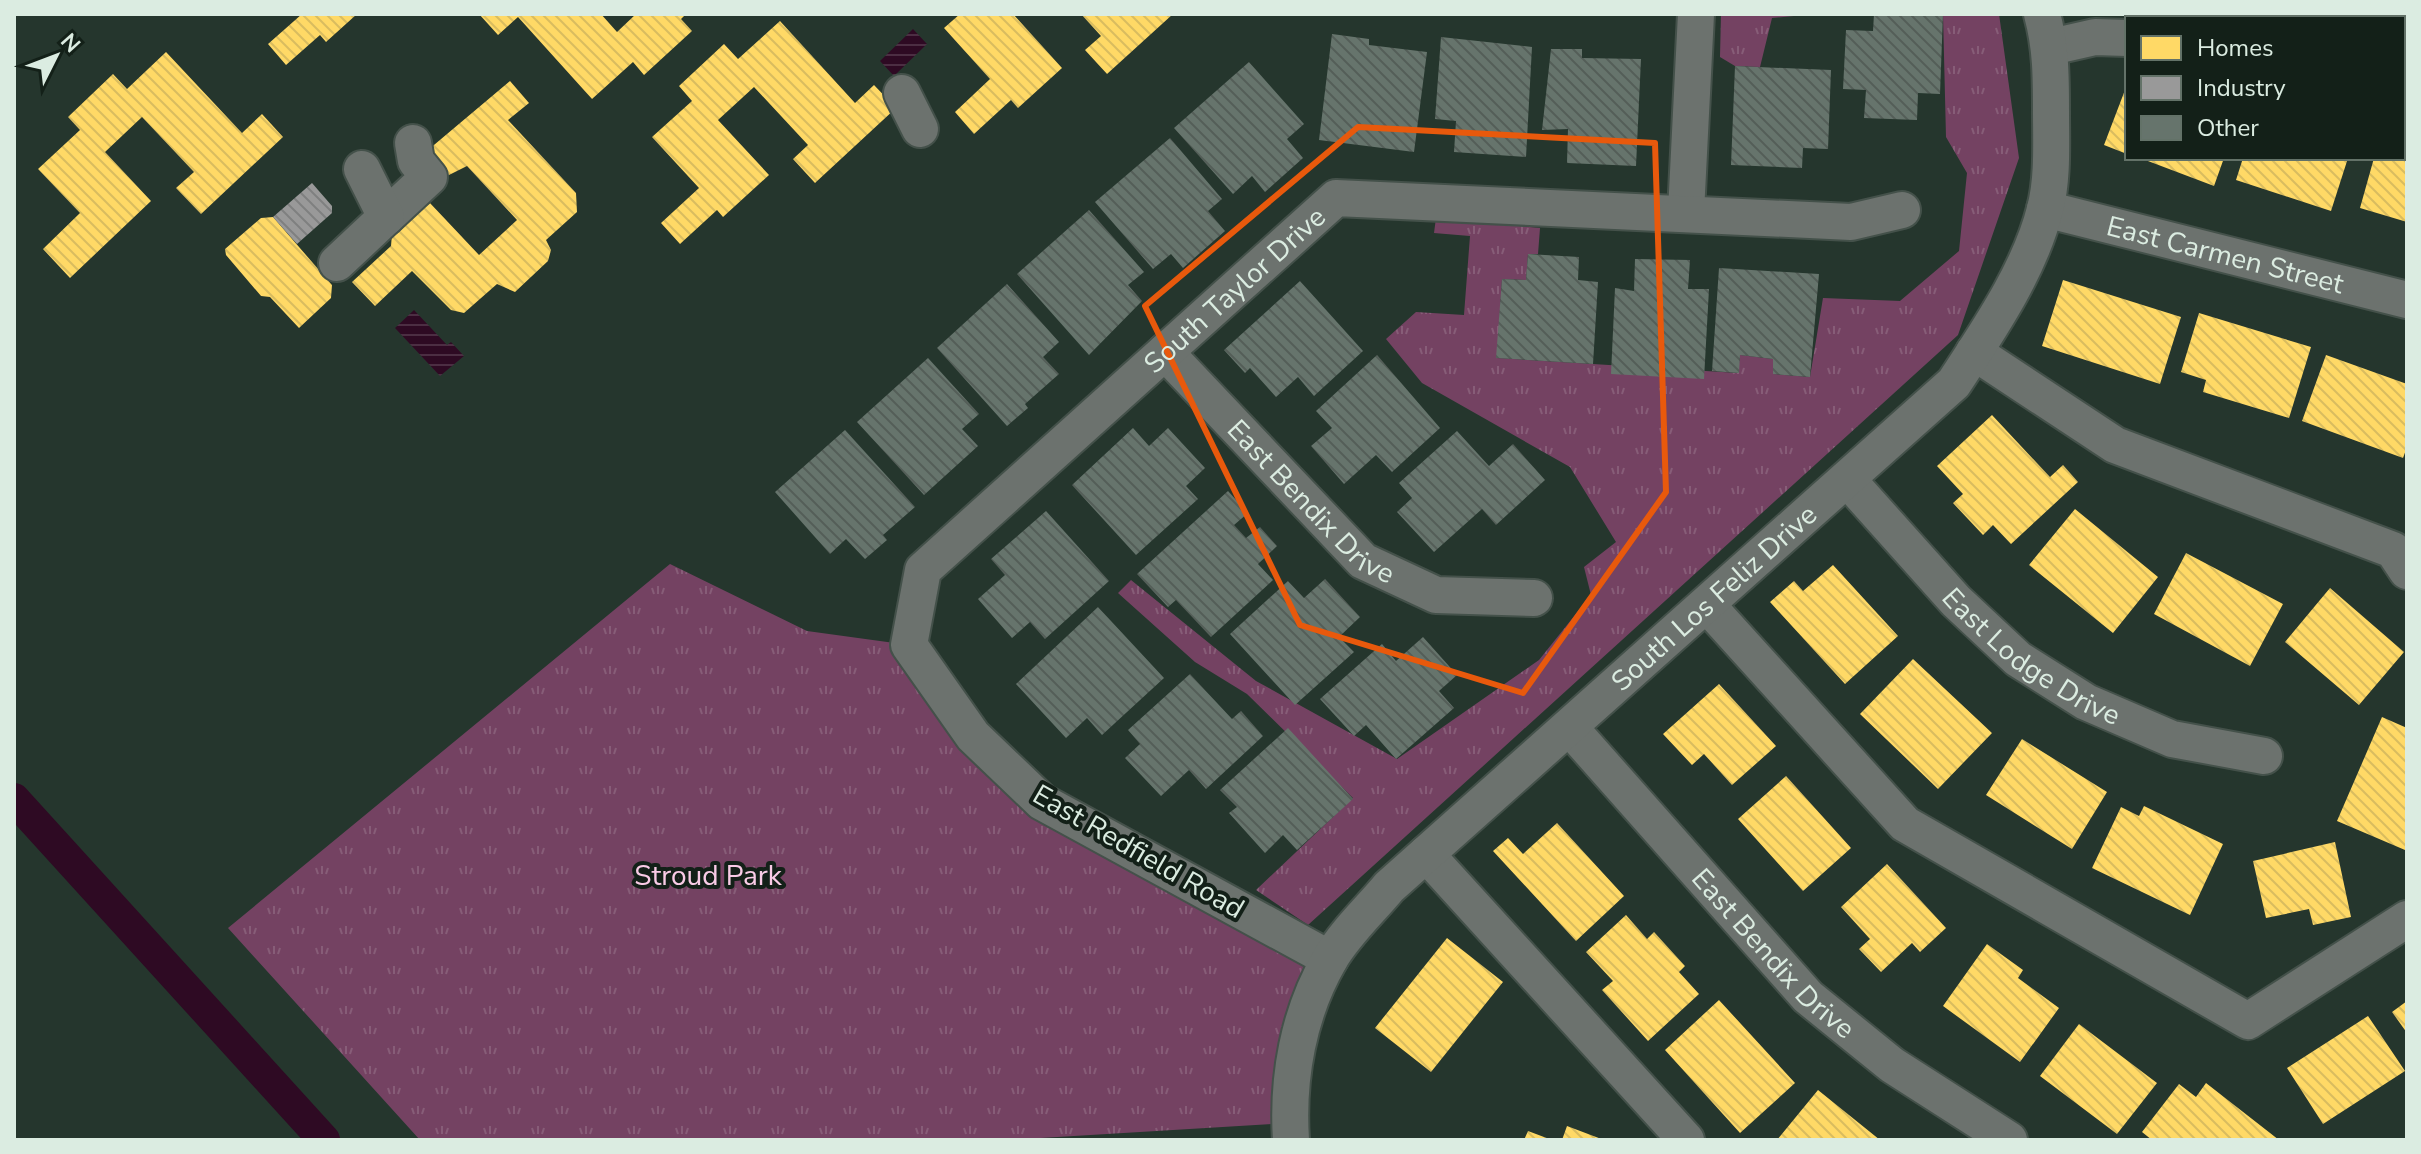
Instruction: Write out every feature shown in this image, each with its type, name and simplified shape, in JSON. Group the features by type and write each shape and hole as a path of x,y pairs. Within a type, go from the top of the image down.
{"street":[{"path":"1686,212 1696,14"},
{"path":"2046,30 2125,38"},
{"name":"South Los Feliz Drive","path":"1291,1140 1288,1097 1302,1023 1330,959 1389,887 1954,383 2008,301 2045,209 2051,152 2046,30"},
{"path":"902,93 920,129"},
{"path":"337,263 429,177 416,161 413,143"},
{"path":"362,169 386,217"},
{"name":"South Taylor Drive","path":"909,645 923,570 1336,198 1851,222 1902,210"},
{"name":"East Carmen Street","path":"2045,209 2407,300"},
{"name":"East Bendix Drive","path":"1165,352 1363,561 1436,595 1534,598"},
{"path":"1974,352 2115,445 2393,550 2407,571"},
{"name":"East Lodge Drive","path":"1847,479 1956,601 2018,659 2086,702 2172,739 2264,756"},
{"path":"1707,605 1905,824 2248,1021 2407,919"},
{"name":"East Redfield Road","path":"909,645 973,736 1042,802 1330,959"},
{"name":"East Bendix Drive","path":"1570,728 1808,997 1892,1065 2009,1140"},
{"path":"1426,854 1686,1140"}],"highlighted area":[{"path":"1358,127 1655,143 1666,492 1523,693 1300,625 1145,306"}],"green space":[{"path":"1721,14 1815,14 1772,18 1760,67 1735,66 1720,57"},
{"path":"1943,14 1999,14 2019,158 1958,335 1308,925 1256,890 1353,798 1247,694 1195,662 1118,593 1131,580 1256,681 1397,759 1539,660 1591,595 1584,567 1616,542 1570,467 1422,383 1386,339 1416,312 1464,315 1470,236 1434,233 1436,218 1540,228 1538,254 1528,254 1526,280 1502,279 1497,358 1738,373 1740,355 1773,359 1773,374 1810,377 1823,298 1900,301 1959,251 1967,173 1946,137"},
{"name":"Stroud Park","path":"670,564 807,631 909,645 1042,802 1330,959 1290,1123 1007,1140 420,1140 228,928"}],"shaded area":[{"path":"913,29 927,44 894,76 880,61"},
{"path":"414,310 447,345 451,342 464,356 440,376 395,328"}],"building: Homes":[{"path":"302,14 357,14 326,42 320,35 286,65 268,44"},
{"path":"479,14 601,14 617,32 636,14 686,14 681,19 692,31 644,75 633,62 592,99 518,17 498,35"},
{"path":"960,14 1013,14 1062,68 1018,108 1011,100 974,134 955,112 990,79 944,28"},
{"path":"1081,14 1173,14 1107,74 1085,50 1101,36"},
{"path":"780,21 855,103 874,85 896,108 815,183 793,159 808,145 754,87 718,120 769,175 723,217 717,210 680,244 661,223 699,188 652,137 692,101 679,86 724,44 738,59"},
{"path":"166,52 242,133 262,114 283,137 201,214 176,188 194,172 142,117 105,152 151,201 70,278 43,249 80,213 38,169 80,130 68,117 113,74 127,89"},
{"path":"510,81 529,103 508,120 576,193 577,212 546,240 551,250 548,261 515,292 497,284 464,313 451,310 412,271 375,306 352,282 391,246 392,234 430,203 479,255 517,220 467,166 447,176 430,158 428,150"},
{"path":"2125,90 2125,153 2104,145"},
{"path":"2407,147 2407,222 2360,208 2373,160 2405,160"},
{"path":"2145,160 2223,160 2214,186"},
{"path":"2242,160 2347,160 2331,211 2236,180"},
{"path":"273,217 332,285 331,298 299,328 270,297 261,296 226,255 225,249 261,218"},
{"path":"2063,280 2181,317 2160,384 2042,346"},
{"path":"2199,313 2311,347 2289,418 2203,392 2206,380 2181,372"},
{"path":"2326,355 2407,384 2407,447 2403,458 2302,421"},
{"path":"1992,415 2050,477 2063,465 2078,482 2011,544 1993,525 1983,535 1953,503 1963,494 1937,466"},
{"path":"2075,509 2158,577 2113,633 2029,565"},
{"path":"2186,553 2283,604 2250,666 2154,614"},
{"path":"1833,565 1898,636 1845,684 1770,602 1794,581 1803,591"},
{"path":"2330,588 2404,652 2359,705 2285,642"},
{"path":"1913,659 1992,733 1938,789 1860,714"},
{"path":"1719,684 1776,746 1732,785 1704,754 1692,765 1663,734"},
{"path":"2382,717 2407,728 2405,850 2337,821"},
{"path":"2022,739 2107,792 2072,849 1986,795"},
{"path":"1786,776 1851,848 1803,891 1738,819"},
{"path":"2144,806 2223,844 2190,915 2092,868 2121,807 2139,816"},
{"path":"1557,823 1624,896 1576,941 1493,851 1508,838 1523,854"},
{"path":"2335,842 2351,917 2313,925 2309,909 2266,918 2253,861"},
{"path":"1887,864 1946,928 1920,952 1912,943 1881,972 1859,949 1870,939 1841,907"},
{"path":"1626,915 1647,939 1654,932 1685,966 1679,972 1699,994 1648,1041 1602,990 1613,981 1586,952"},
{"path":"1447,938 1503,982 1431,1072 1375,1028"},
{"path":"1987,944 2023,970 2018,978 2059,1008 2020,1062 1943,1006"},
{"path":"1719,1000 1795,1083 1740,1133 1665,1050"},
{"path":"2407,1001 2407,1033 2392,1012"},
{"path":"2368,1016 2405,1071 2323,1124 2287,1068"},
{"path":"2079,1024 2157,1083 2117,1134 2040,1076"},
{"path":"2206,1083 2279,1140 2152,1140 2142,1132 2179,1084 2196,1097"},
{"path":"1818,1090 1880,1140 1777,1140"},
{"path":"1567,1126 1604,1140 1562,1140"},
{"path":"1528,1131 1552,1140 1524,1140"}],"building: Industry":[{"path":"312,183 332,206 332,213 297,244 273,217"}],"building: Other":[{"path":"1874,14 1943,14 1940,94 1918,93 1917,120 1864,118 1866,90 1843,89 1846,30 1873,31"},
{"path":"1332,34 1369,39 1369,45 1427,52 1414,152 1319,140"},
{"path":"1441,37 1532,47 1526,157 1454,152 1456,121 1435,119"},
{"path":"1551,49 1582,49 1582,58 1641,59 1636,166 1567,163 1568,129 1542,130"},
{"path":"1249,62 1304,124 1287,139 1303,158 1265,192 1252,176 1233,194 1174,128"},
{"path":"1735,66 1831,70 1828,149 1803,148 1802,168 1731,165"},
{"path":"1170,138 1222,199 1208,211 1225,231 1183,268 1171,254 1153,269 1095,202"},
{"path":"1089,210 1144,272 1128,285 1142,301 1089,355 1017,274"},
{"path":"1528,254 1579,257 1578,280 1598,282 1593,364 1496,358 1502,279 1526,280"},
{"path":"1635,259 1690,260 1688,289 1709,289 1704,379 1611,374 1615,288 1634,291"},
{"path":"1719,268 1819,274 1810,377 1773,374 1773,359 1740,355 1739,373 1712,371"},
{"path":"1300,281 1363,351 1314,396 1298,377 1276,397 1250,368 1245,373 1224,350"},
{"path":"1007,284 1059,342 1043,357 1059,374 1025,404 1028,408 1007,426 937,348"},
{"path":"1377,355 1440,428 1392,472 1376,455 1344,484 1311,446 1332,428 1316,411"},
{"path":"928,358 979,414 962,429 978,446 924,495 857,422"},
{"path":"1133,428 1149,446 1168,428 1205,468 1186,486 1198,499 1136,555 1072,485"},
{"path":"845,430 915,507 883,535 887,540 865,559 846,539 830,554 775,492"},
{"path":"1457,431 1489,466 1513,444 1545,480 1496,525 1482,509 1434,552 1397,512 1412,498 1399,483"},
{"path":"1228,491 1248,513 1234,525 1246,538 1260,527 1277,546 1258,564 1273,580 1211,637 1176,600 1168,607 1137,574"},
{"path":"1046,511 1109,581 1045,639 1030,622 1012,638 978,599 1005,575 991,559"},
{"path":"1325,579 1360,617 1339,637 1354,652 1295,705 1230,634 1288,581 1304,598"},
{"path":"1098,607 1164,678 1102,735 1087,718 1066,738 1016,684"},
{"path":"1423,637 1457,675 1439,691 1454,708 1396,759 1366,725 1354,736 1320,699 1382,644 1396,661"},
{"path":"1190,674 1232,719 1241,711 1263,736 1206,789 1189,770 1161,796 1125,758 1140,744 1128,730"},
{"path":"1288,728 1353,799 1297,850 1283,835 1265,853 1229,813 1237,807 1220,790"}],"waterway":[{"path":"14,799 324,1140"}]}
